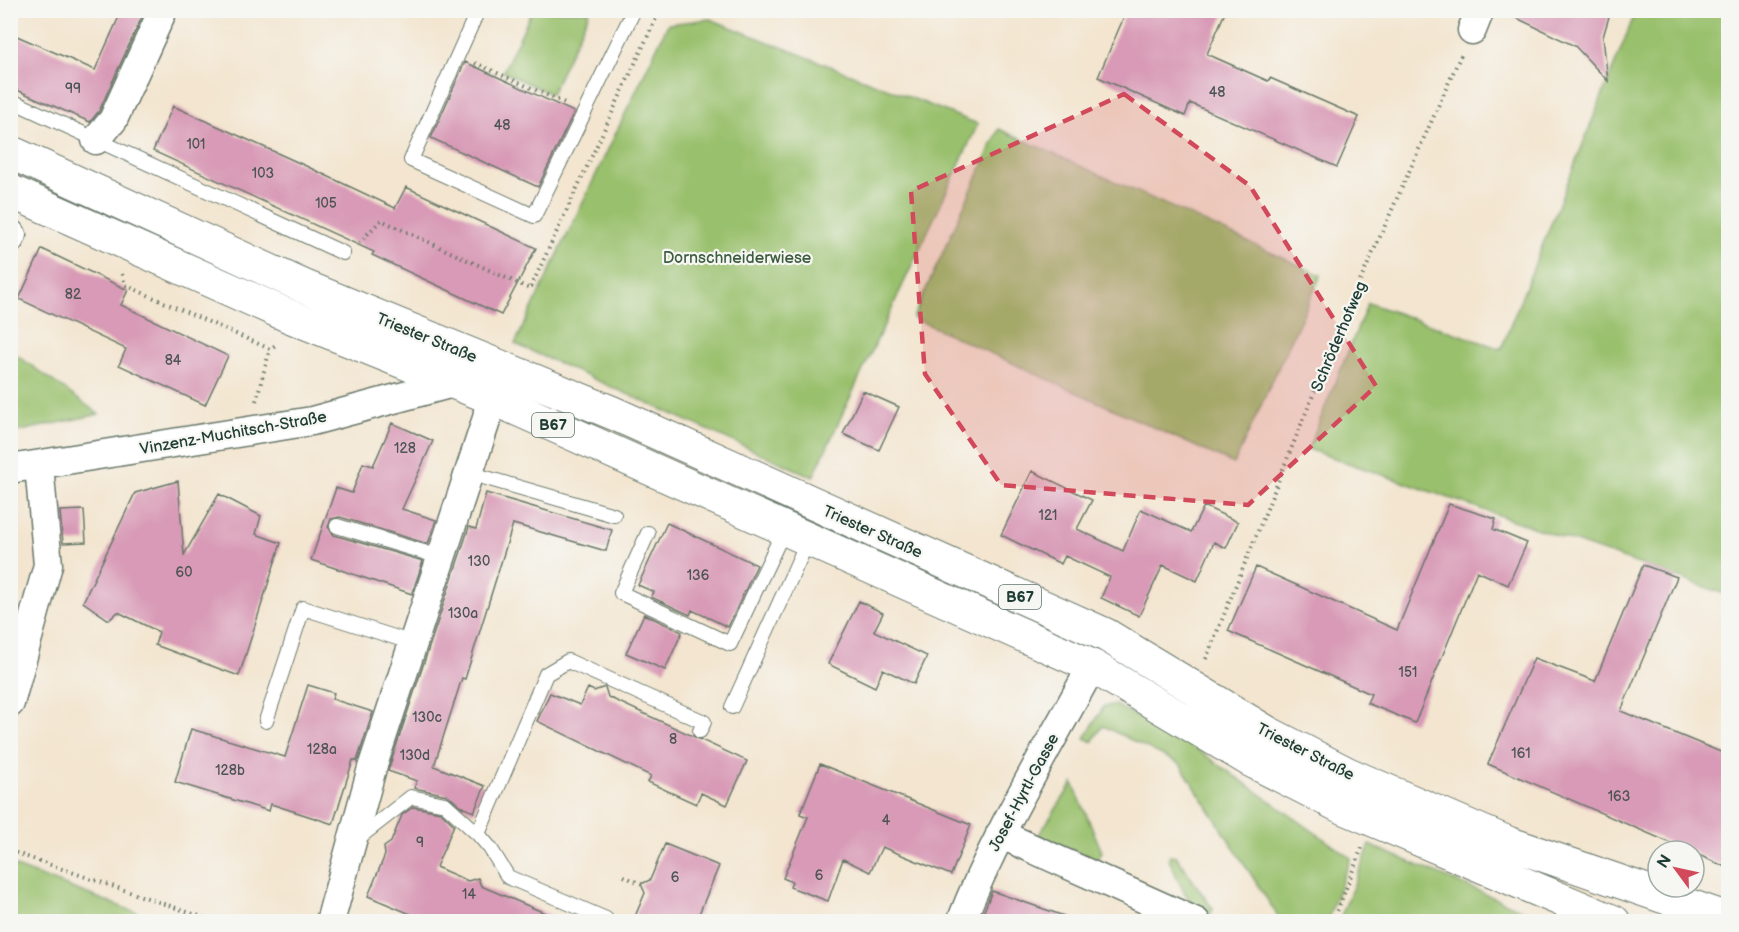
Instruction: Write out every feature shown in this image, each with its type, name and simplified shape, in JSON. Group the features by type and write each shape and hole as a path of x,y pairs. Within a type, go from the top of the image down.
{"main road":[{"name":"Triester Straße","path":"10,152 303,286 613,413 1106,635 1268,733 1348,774 1508,843 1728,920"},
{"name":"Triester Straße","path":"10,191 279,311 490,397 1092,666 1250,759 1338,805 1614,921"}],"street":[{"path":"96,140 113,120 163,10"},
{"name":"Vinzenz-Muchitsch-Straße","path":"10,469 312,420 453,383"},
{"path":"330,921 372,768 487,418 490,397"},
{"path":"10,703 48,565 39,465"},
{"name":"Josef-Hyrtl-Gasse","path":"962,921 975,885 1000,834 1092,666"},
{"path":"1000,834 1196,921"}],"lane":[{"path":"478,10 411,160 534,216 634,10"},
{"path":"10,100 343,253"},
{"path":"469,473 614,515"},
{"path":"337,526 441,557"},
{"path":"648,533 621,593 730,644 797,533"},
{"path":"732,706 797,533"},
{"path":"266,721 303,608 413,644"},
{"path":"478,834 546,674 568,661 704,722 700,731"},
{"path":"351,844 411,797 445,804 478,834 490,848 508,877 606,919 605,921"}],"path":[{"name":"Schröderhofweg","path":"1204,665 1350,304 1476,20"},
{"path":"458,55 584,112"},
{"path":"119,266 125,285 270,349"},
{"path":"253,411 270,349 280,342"},
{"path":"1333,921 1363,845"},
{"path":"10,851 218,921"},
{"path":"624,876 642,884"}],"highlighted area":[{"path":"1124,94 1250,186 1376,386 1248,505 1001,485 925,374 911,191"}],"green space":[{"path":"532,11 590,11 551,94 503,72"},
{"path":"1636,11 1728,11 1728,595 1308,449 1368,303 1501,349"},
{"name":"Dornschneiderwiese","path":"710,19 978,124 813,477 515,344 668,24"},
{"path":"999,129 1321,275 1234,464 913,318"},
{"path":"11,351 99,414 11,433"},
{"path":"1115,705 1188,743 1351,858 1327,921 1281,921 1180,764 1103,726 1092,742 1085,738 1104,706"},
{"path":"1073,783 1102,852 1096,860 1038,836"},
{"path":"1370,845 1549,921 1339,921"},
{"path":"1170,855 1176,856 1213,909 1210,915 1189,900 1169,860"},
{"path":"11,865 159,921 11,921"}],"building":[{"path":"122,10 145,10 99,111 90,122 10,87 10,33 95,70"},
{"path":"1127,10 1226,10 1207,54 1268,81 1270,78 1359,117 1337,167 1190,103 1185,116 1098,77"},
{"path":"1500,10 1611,10 1603,37 1608,81 1575,46"},
{"path":"465,62 574,112 538,187 431,138"},
{"path":"173,106 395,208 406,187 536,248 501,315 372,255 374,252 153,151"},
{"path":"42,249 128,290 121,305 228,356 205,405 119,365 126,349 19,299"},
{"path":"863,391 899,407 879,450 843,434"},
{"path":"392,423 433,441 402,509 436,520 428,544 340,517 331,519 328,527 334,535 423,561 412,594 311,560 336,488 352,493 363,463 373,466"},
{"path":"1032,471 1092,500 1077,529 1123,551 1141,509 1191,532 1204,506 1238,522 1226,548 1214,542 1197,581 1163,565 1139,616 1101,598 1110,577 1065,556 1061,564 1001,535"},
{"path":"178,481 184,555 219,494 261,516 256,534 281,543 239,676 155,645 159,632 118,612 109,620 83,602 135,493"},
{"path":"486,493 612,530 606,551 513,524 465,679 462,678 434,766 485,786 474,812 462,807 447,795 414,788 417,781 388,771 469,527 476,529"},
{"path":"1449,504 1496,519 1493,529 1527,543 1508,585 1477,571 1415,723 1367,703 1371,694 1228,631 1256,567 1397,630"},
{"path":"84,510 86,542 63,543 60,511"},
{"path":"667,523 757,565 728,627 692,610 690,615 651,597 654,592 638,585"},
{"path":"1643,565 1677,577 1621,711 1728,755 1728,868 1706,858 1706,839 1661,839 1488,764 1534,658 1595,681"},
{"path":"859,601 883,613 874,631 927,656 914,684 883,669 875,687 828,664"},
{"path":"644,614 682,632 665,670 626,653"},
{"path":"308,685 334,693 332,699 373,712 357,761 353,760 333,824 271,804 269,811 175,782 191,729 285,757"},
{"path":"605,687 608,697 747,761 727,805 701,793 696,804 648,782 651,776 537,721 550,693 580,705 588,688 594,691"},
{"path":"820,764 971,825 951,875 882,847 870,872 843,859 828,901 790,887 792,882 783,878 808,817 800,814"},
{"path":"413,807 441,812 454,825 436,867 468,881 478,878 481,886 564,921 427,921 368,896 385,855 384,847 391,842 402,815"},
{"path":"665,844 719,866 696,921 633,921 645,893 641,884 650,880"},
{"path":"992,891 1070,918 1070,921 980,921"}]}
